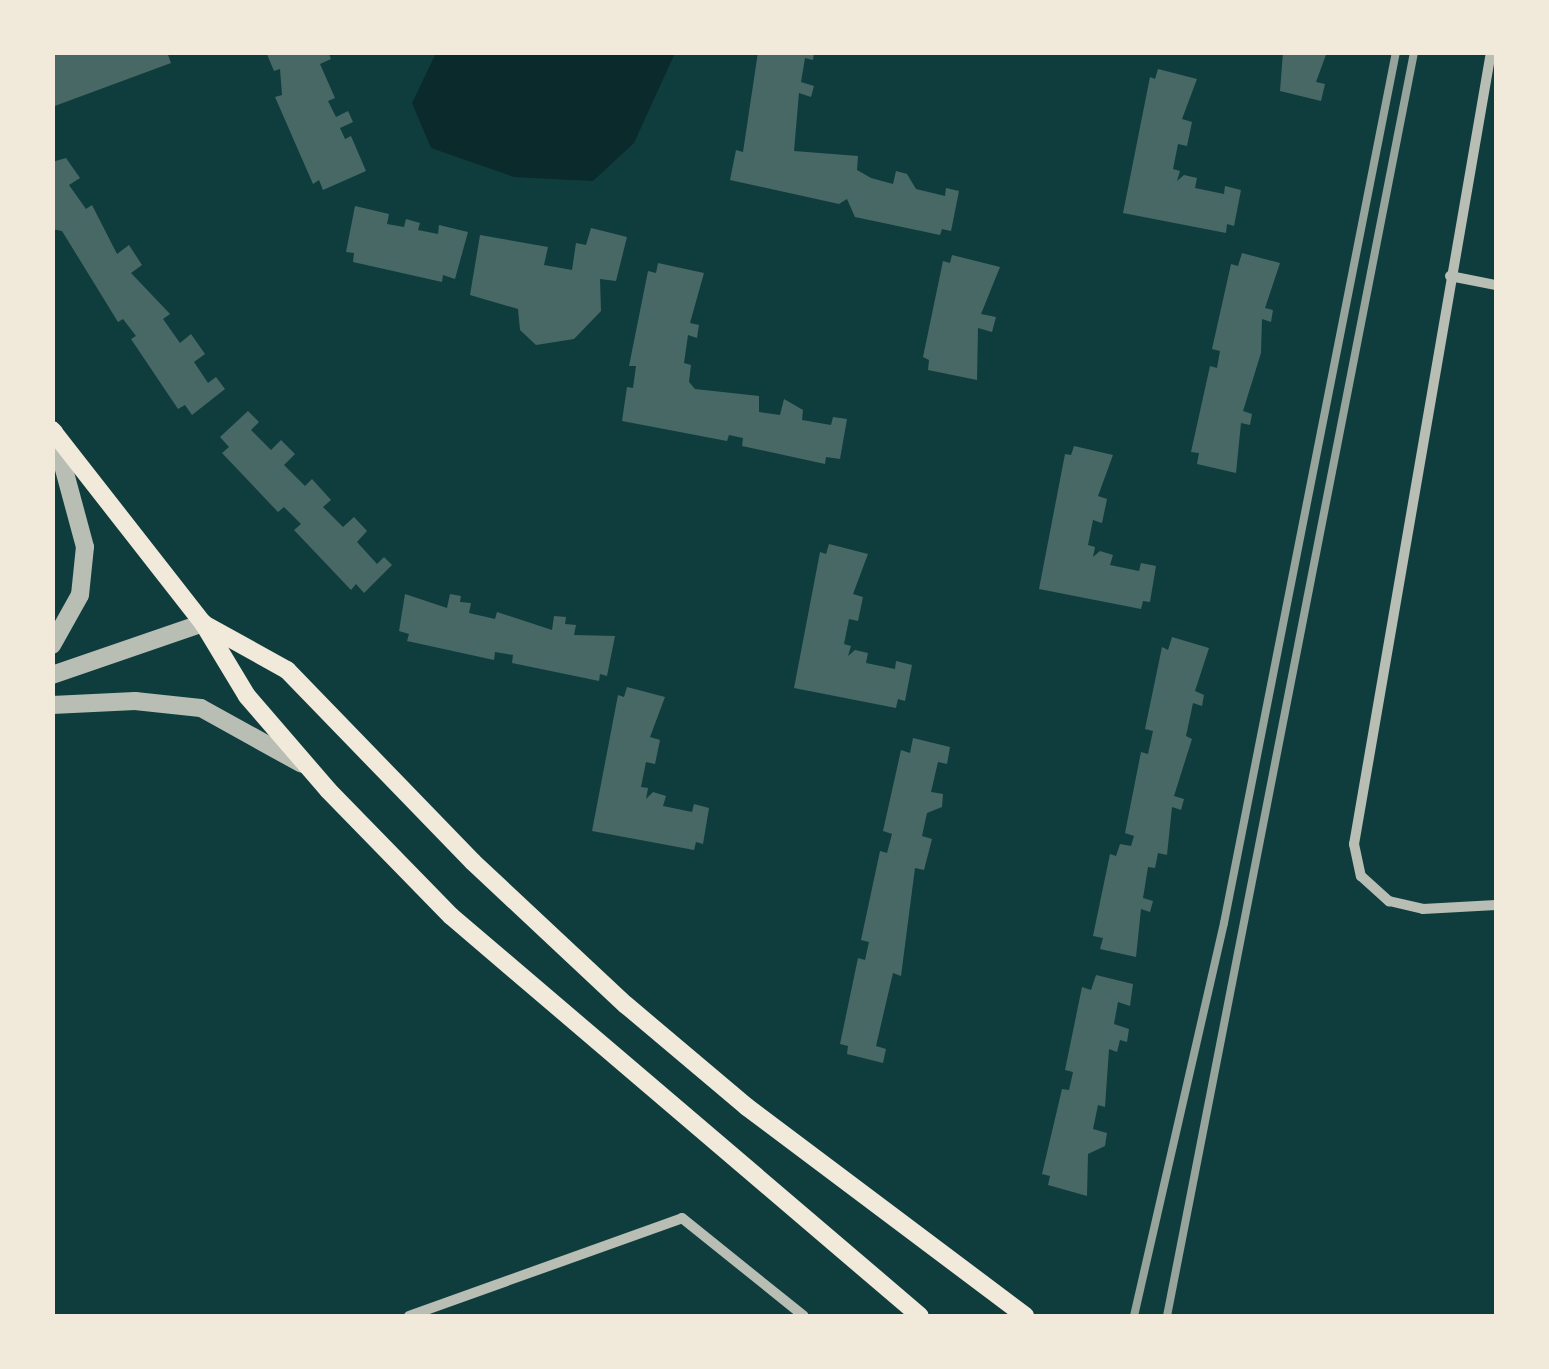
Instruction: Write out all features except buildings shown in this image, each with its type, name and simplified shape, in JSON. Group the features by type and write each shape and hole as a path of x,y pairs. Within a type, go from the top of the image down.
{"main road":[{"path":"53,431 203,624 247,696 310,769 452,916 870,1280 920,1316"},
{"path":"203,624 288,670 473,862 626,1005 900,1224 1024,1316"}],"street":[{"path":"1491,52 1354,844 1361,876 1390,901 1423,909 1496,906"},
{"path":"1450,276 1496,285"},
{"path":"52,645 80,595 85,547 53,431"},
{"path":"52,675 203,624"},
{"path":"52,705 134,700 201,708 310,769"},
{"path":"408,1316 682,1218 804,1316"}],"water":[{"path":"436,52 675,53 634,143 593,181 514,177 431,148 412,103"}],"railway":[{"path":"1134,1316 1224,923 1396,52"},
{"path":"1167,1316 1414,52"}]}
